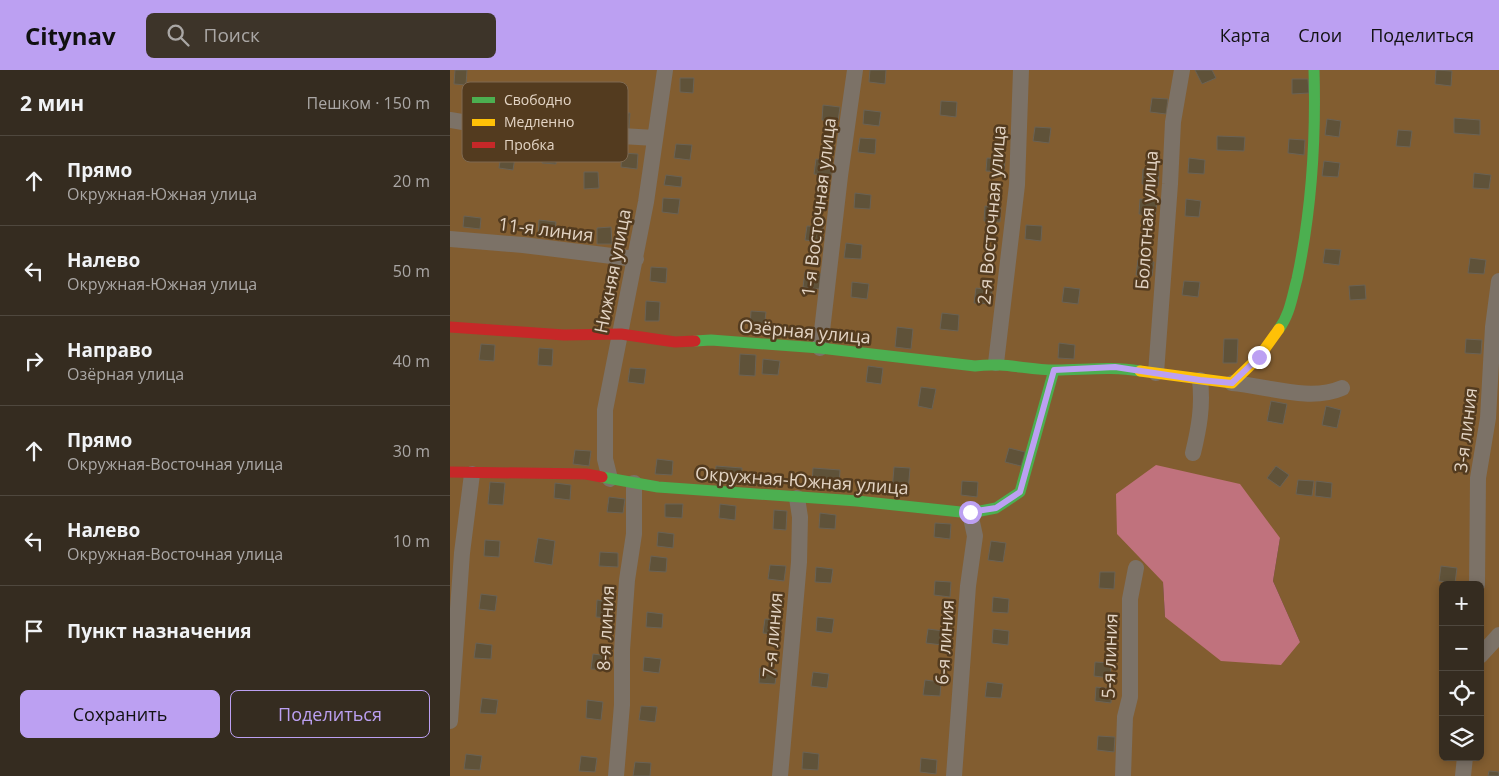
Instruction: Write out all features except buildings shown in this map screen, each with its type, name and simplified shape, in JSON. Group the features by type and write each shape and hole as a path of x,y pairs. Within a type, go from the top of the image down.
{"street":[{"name":"Нижняя улица","path":"610,479 605,460 605,410 636,259 665,70"},
{"name":"1-я Восточная улица","path":"820,348 840,176 855,70"},
{"name":"2-я Восточная улица","path":"996,363 1017,185 1021,70"},
{"name":"Болотная улица","path":"1156,373 1170,184 1170,154 1182,70"},
{"path":"1232,383 1259,357 1288,317 1306,237 1315,100 1314,70"},
{"path":"628,136 654,138"},
{"name":"11-я линия","path":"450,240 523,245 636,259"},
{"name":"3-я линия","path":"1477,581 1478,478 1488,418 1493,327 1499,281"},
{"name":"Озёрная улица","path":"450,327 564,335 621,334 675,342 711,340 820,348 975,366 996,363 1054,370 1115,367 1232,383"},
{"name":"Окружная-Южная улица","path":"450,472 472,474 586,474 658,488 970,512 996,508 1020,492 1054,370"},
{"path":"1194,453 1202,415 1203,401 1200,380"},
{"path":"1232,383 1297,392 1328,394 1342,388"},
{"path":"450,721 462,553 472,474"},
{"name":"8-я линия","path":"616,776 622,705 623,630 634,534 634,483"},
{"name":"7-я линия","path":"780,776 799,562 800,517 797,498"},
{"name":"6-я линия","path":"954,776 968,586 975,536 970,512"},
{"name":"5-я линия","path":"1123,776 1125,717 1130,697 1130,599 1136,568"},
{"path":"1484,652 1499,635"},
{"path":"1463,776 1464,761"}],"shaded area":[{"path":"450,70 1499,70 1499,776 450,776","holes":["1280,538 1273,581 1300,642 1165,617 1163,582"]},
{"path":"1156,465 1240,484 1280,538 1273,581 1300,642 1281,665 1221,661 1165,617 1163,582 1117,534 1116,494"}],"traffic: fast":[{"path":"1279,329 1286,317 1292,299 1306,228 1313,149 1314,70"},
{"path":"695,341 711,340 820,348 975,366 996,365 1045,370 1108,368 1140,371"},
{"path":"602,477 658,487 857,501 970,513 996,508 1020,492 1054,370"}],"traffic: slow":[{"path":"1140,371 1232,383 1259,357 1279,329"}],"traffic: jam":[{"path":"450,327 564,335 621,334 675,342 695,341"},
{"path":"450,472 586,474 602,477"}],"route":[{"path":"970,512 996,508 1020,492 1029,453 1054,370 1081,367 1115,367 1232,383 1259,357"}]}
